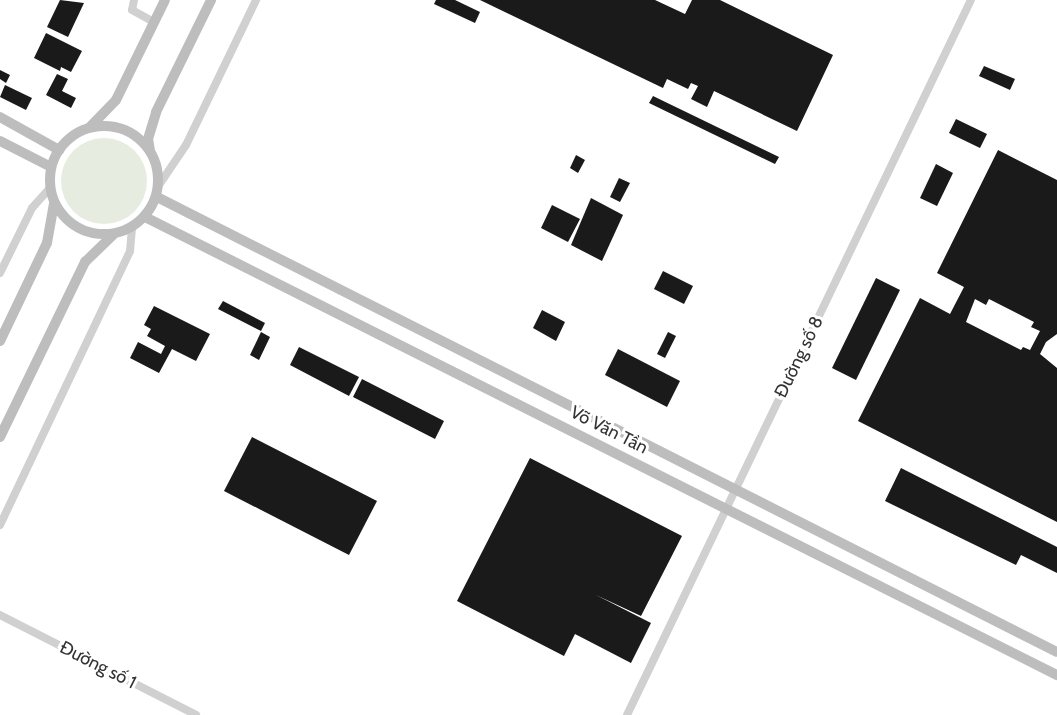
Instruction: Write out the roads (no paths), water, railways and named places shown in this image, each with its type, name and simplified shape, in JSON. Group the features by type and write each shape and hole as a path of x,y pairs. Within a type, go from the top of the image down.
{"street":[{"path":"134,0 132,10 154,22"},
{"path":"0,341 47,243 55,214 50,188 51,166 59,150 69,139 87,129 116,100 165,0"},
{"path":"54,201 65,218 81,230 114,234 132,228 146,217 157,197 159,185 148,139 156,112 211,0"},
{"path":"159,185 186,145 256,0"},
{"name":"Đường số 8","path":"627,715 971,0"},
{"path":"0,117 59,150"},
{"path":"87,129 111,126 125,130 150,151"},
{"path":"0,141 51,166"},
{"path":"0,273 32,208 50,188"},
{"name":"Võ Văn Tần","path":"157,197 1057,652"},
{"name":"Võ Văn Tần","path":"146,217 1057,675"},
{"path":"0,525 130,251 132,228"},
{"path":"0,437 85,262 114,234"},
{"name":"Đường số 1","path":"0,615 196,715"}]}
